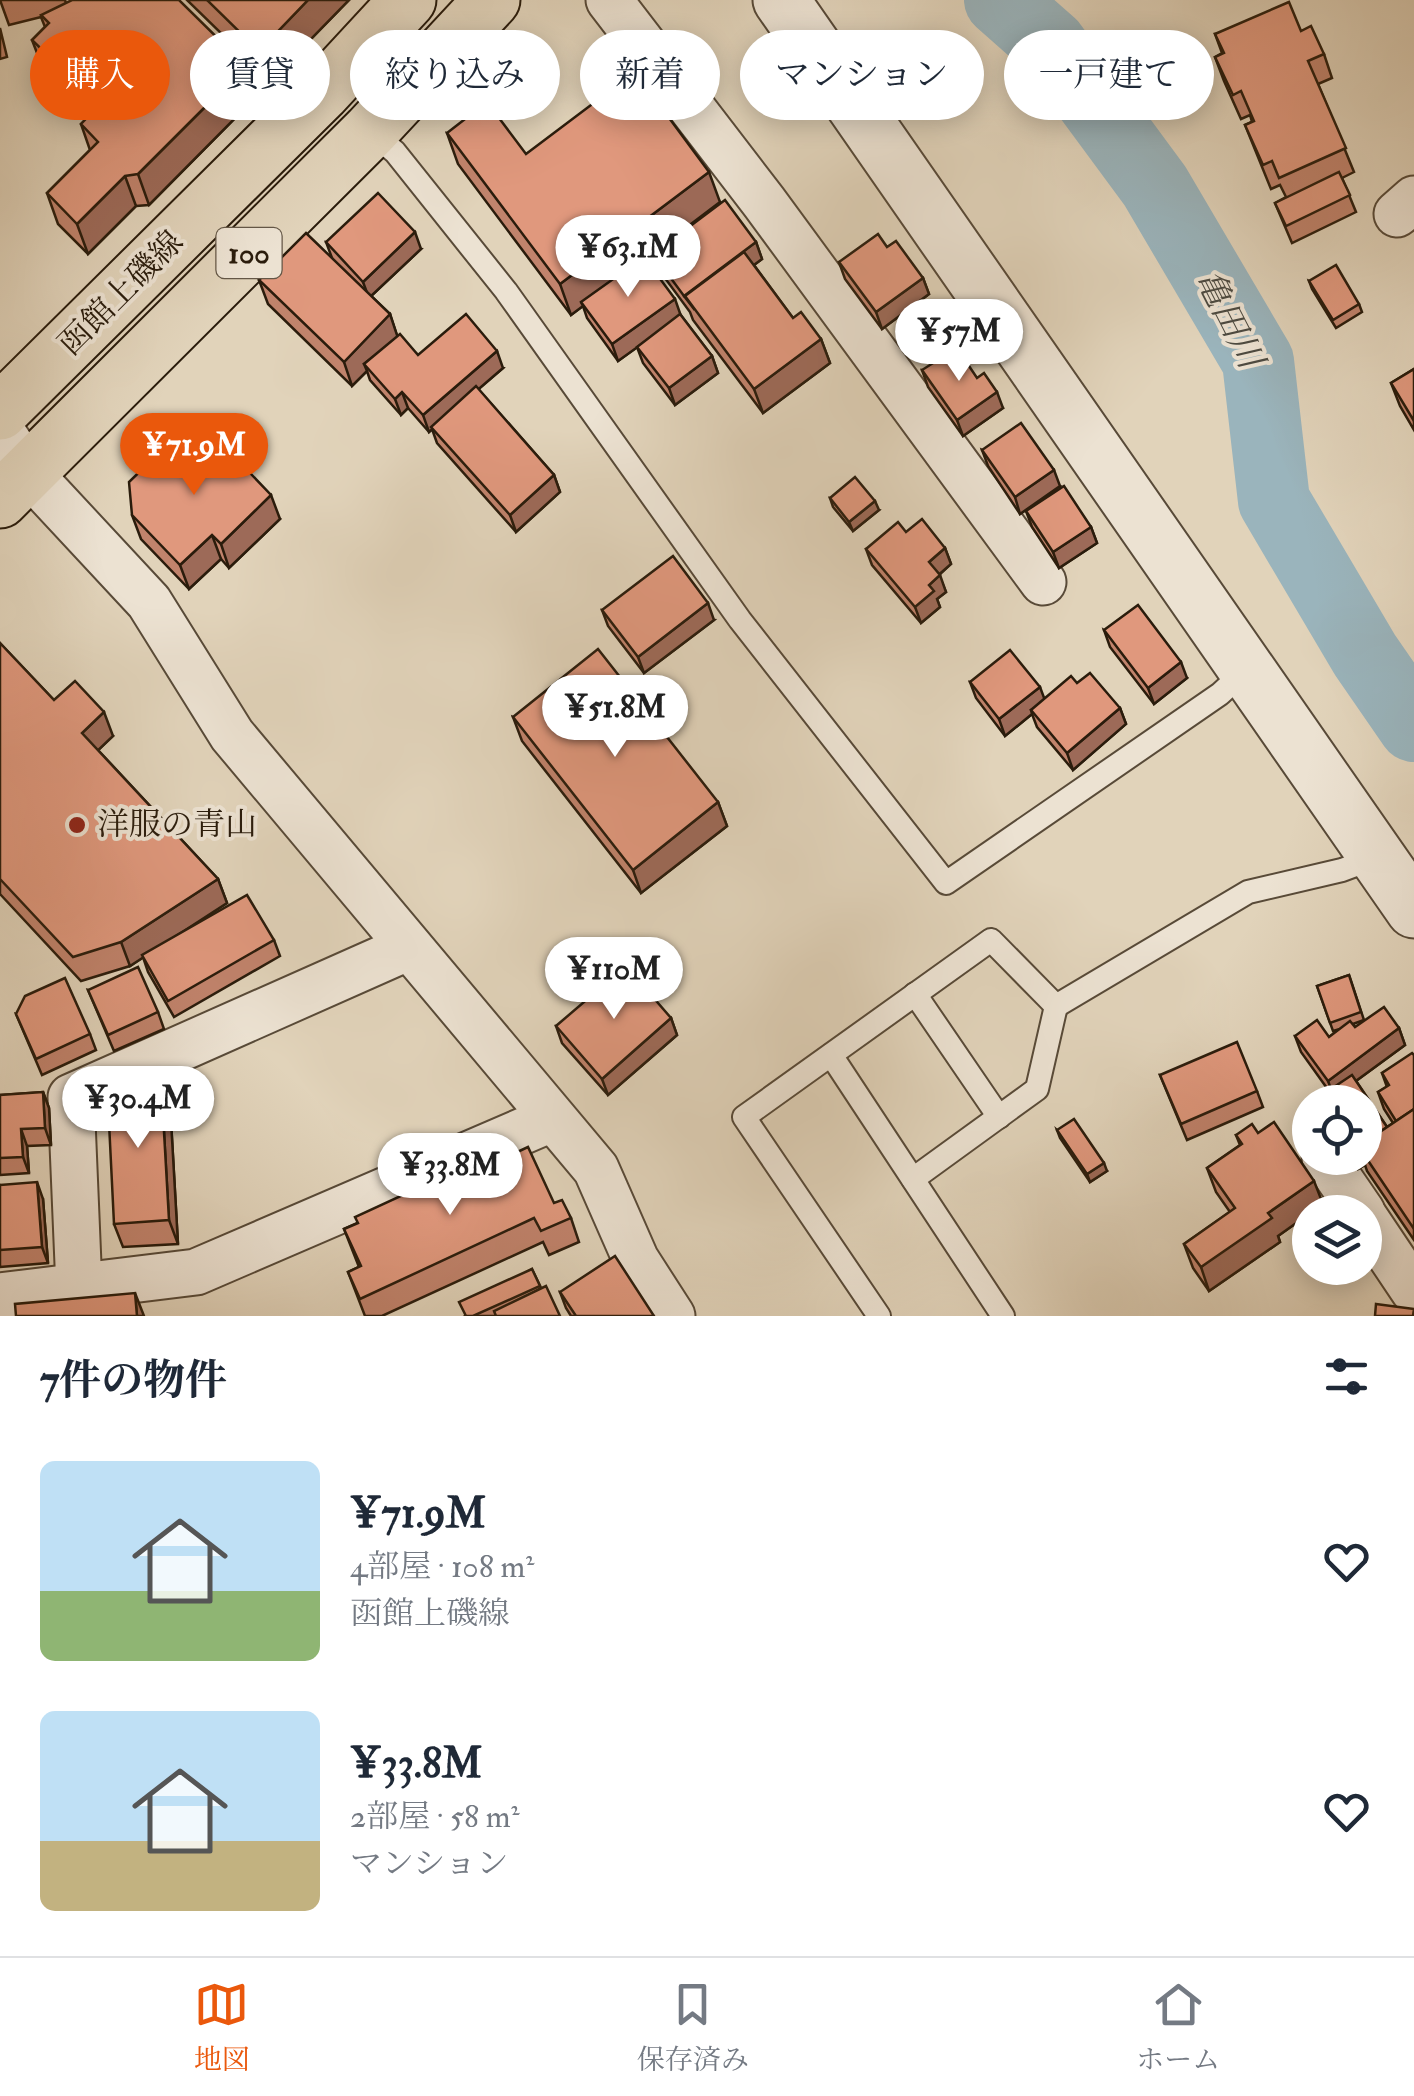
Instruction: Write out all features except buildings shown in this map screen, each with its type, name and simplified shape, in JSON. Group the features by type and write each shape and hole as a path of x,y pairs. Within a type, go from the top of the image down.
{"main road":[{"name":"函館上磯線","path":"0,412 322,93 408,0"},
{"name":"函館上磯線","path":"10,467 370,131 492,0"}],"street":[{"path":"609,0 764,202 959,473 1043,582"},
{"path":"781,0 1414,910"},
{"path":"10,467 149,602 232,735 596,1168 636,1260 672,1316"},
{"path":"79,1288 71,1097 409,947"},
{"path":"0,1296 196,1272 551,1119"},
{"path":"1382,1243 1414,1291"}],"lane":[{"path":"370,131 395,152 506,291 740,620 946,883 1220,694 1248,668"},
{"path":"913,1179 1037,1089 1056,1006 1248,892 1342,870 1378,856"},
{"path":"879,1316 744,1117 990,940 1056,1006"},
{"path":"915,994 999,1117"},
{"path":"831,1054 1003,1316"}],"waterway":[{"name":"亀田川","path":"1000,0 1051,45 1155,186 1258,361 1274,501 1365,655 1414,726"}],"place":[{"name":"洋服の青山","path":"77,825"}]}
